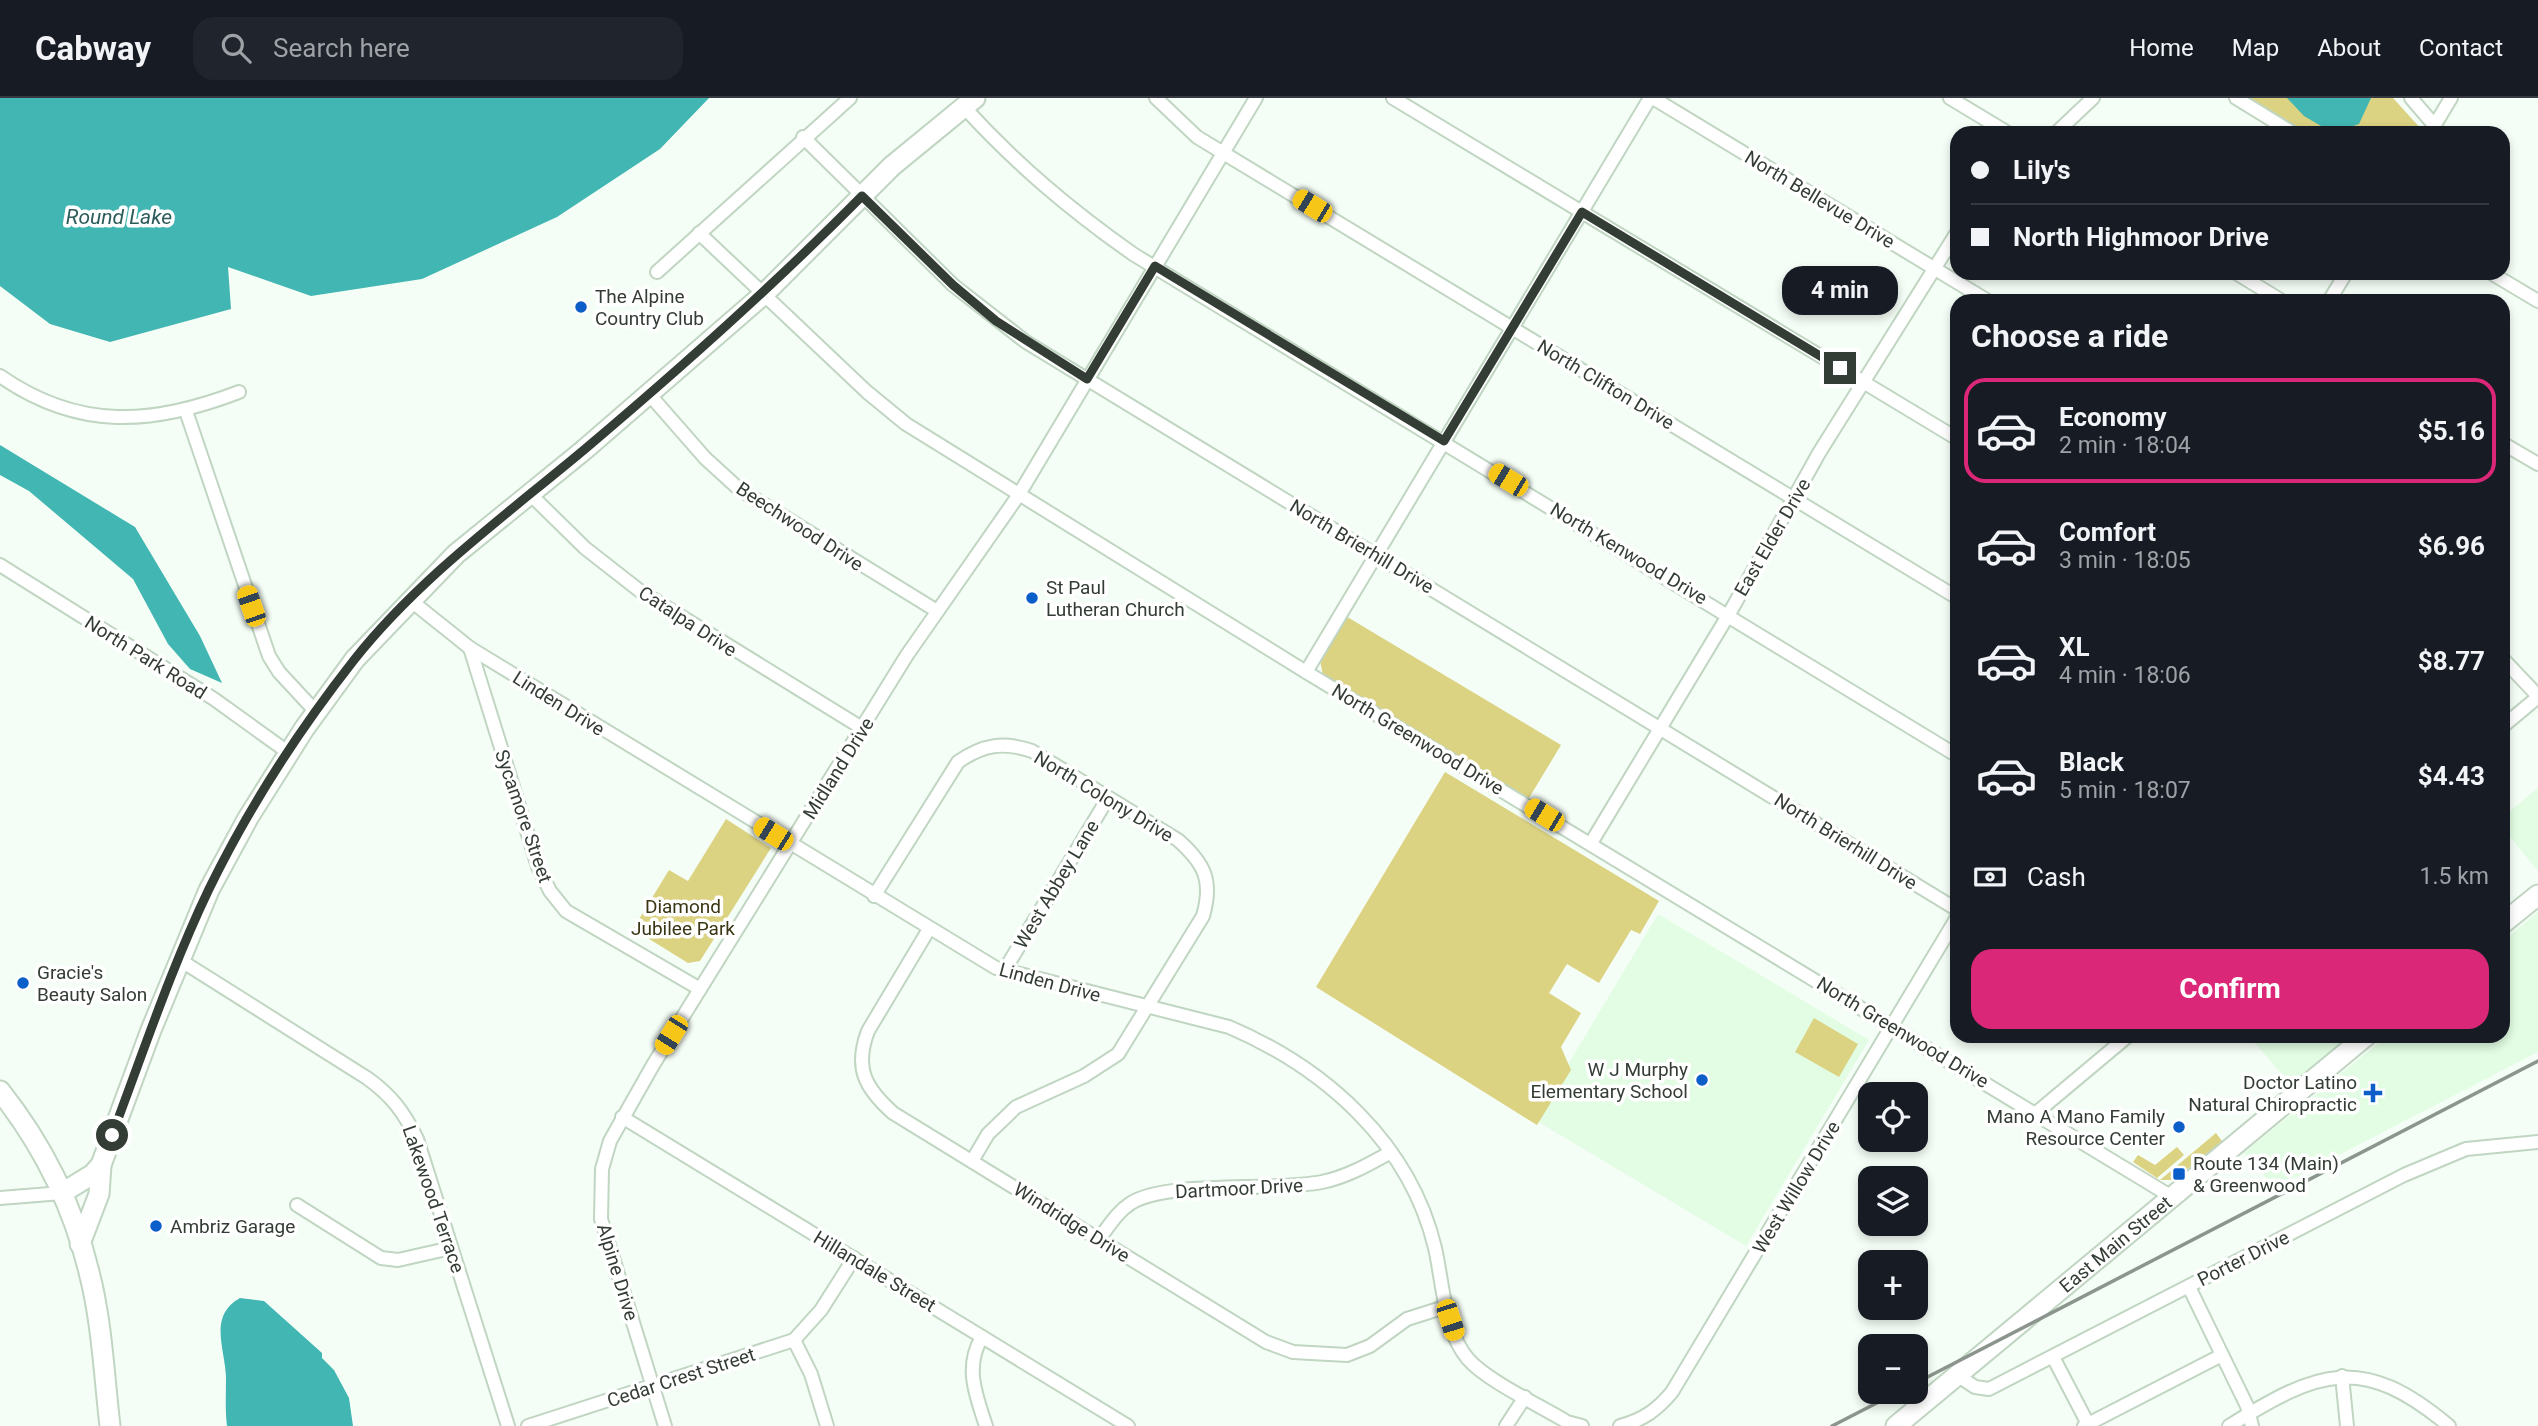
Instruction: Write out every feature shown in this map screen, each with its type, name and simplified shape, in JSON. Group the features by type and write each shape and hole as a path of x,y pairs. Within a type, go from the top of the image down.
{"main road":[{"path":"80,1244 99,1194 101,1165 211,886 289,753 355,659 456,555 764,294 892,166 969,102"},
{"path":"2510,918 2538,895"},
{"name":"East Main Street","path":"1896,1426 2358,1043"},
{"path":"0,1091 26,1123 62,1193 80,1244 89,1272 110,1426"},
{"path":"62,1193 93,1174 101,1165"}],"street":[{"path":"657,272 849,98"},
{"name":"North Clifton Drive","path":"1156,98 1197,137 1950,593"},
{"name":"Midland Drive","path":"622,1117 862,728 937,611 1018,496 1256,98"},
{"path":"1393,98 1950,434"},
{"path":"1306,672 1651,98"},
{"name":"North Bellevue Drive","path":"1651,98 1950,278"},
{"path":"1950,98 1996,126"},
{"path":"2063,126 2093,98"},
{"path":"2236,98 2282,126"},
{"path":"2411,98 2429,126"},
{"path":"2434,126 2451,98"},
{"name":"North Kenwood Drive","path":"969,102 1012,160 1087,221 1155,266 1950,751"},
{"name":"North Brierhill Drive","path":"803,137 953,285 996,321 1950,905"},
{"name":"North Greenwood Drive","path":"699,233 867,392 906,424 1018,496 1306,672 2172,1197"},
{"name":"East Elder Drive","path":"1591,843 1796,499 1819,453 1950,243"},
{"name":"North Bellevue Drive","path":"1954,280 1977,294"},
{"path":"2248,280 2270,294"},
{"path":"2503,280 2538,301"},
{"path":"0,376 39,400 68,409 113,416 157,416 187,411 239,392"},
{"name":"Beechwood Drive","path":"649,394 705,458 739,489 937,611"},
{"path":"187,411 270,656 279,672 316,712"},
{"path":"2510,448 2538,464"},
{"name":"Catalpa Drive","path":"530,494 585,548 640,591 862,728"},
{"name":"North Park Road","path":"0,565 214,699 289,753"},
{"name":"Linden Drive","path":"410,600 470,648 874,896 1004,971 1229,1027 1292,1058 1330,1085 1361,1114 1391,1152 1430,1226 1458,1343 1469,1360 1567,1422 1582,1426"},
{"name":"Sycamore Street","path":"470,648 527,838 550,891 566,911 700,989"},
{"path":"2510,667 2538,697 2510,720"},
{"name":"North Colony Drive","path":"874,896 958,762 974,751 992,745 1014,745 1031,751 1178,840 1198,858 1206,876 1208,899 1203,916 1118,1054 1084,1076 1016,1107 988,1134 972,1161"},
{"name":"West Abbey Lane","path":"1004,971 1108,798"},
{"name":"Windridge Drive","path":"929,929 868,1031 861,1049 862,1069 871,1094 892,1113 1266,1342 1293,1352 1347,1354 1370,1346 1407,1319 1448,1306"},
{"name":"West Willow Drive","path":"1620,1426 1638,1421 1658,1409 1699,1348 1950,929"},
{"name":"Lakewood Terrace","path":"180,960 388,1093 404,1112 417,1139 508,1426"},
{"path":"2036,1113 2117,1043"},
{"name":"Hillandale Street","path":"622,1117 1128,1426"},
{"name":"Alpine Drive","path":"622,1117 602,1169 601,1219 665,1426"},
{"name":"Porter Drive","path":"1957,1375 1975,1387 1989,1388 2438,1160 2466,1149 2538,1142"},
{"name":"Dartmoor Drive","path":"1099,1239 1116,1215 1146,1196 1168,1191 1287,1187 1324,1182 1350,1174 1391,1152"},
{"path":"0,1198 62,1193"},
{"path":"297,1205 381,1258 398,1261 451,1248"},
{"path":"827,1426 811,1374 794,1340 821,1310 854,1258"},
{"path":"2189,1287 2251,1420"},
{"path":"982,1337 973,1352 972,1368 986,1426"},
{"name":"Cedar Crest Street","path":"528,1426 794,1340"},
{"path":"2053,1357 2090,1424 2222,1355"},
{"path":"2342,1376 2347,1426"},
{"path":"2230,1426 2251,1420 2324,1377 2342,1376 2388,1384 2449,1426"},
{"path":"1506,1426 1525,1397"}],"shaded area":[{"path":"2538,788 2538,871 2510,837 2510,811"},
{"path":"2538,912 2538,1052 2275,1188 2244,1153 2378,1043 2510,1043 2510,935"},
{"name":"W J Murphy Elementary School","path":"1658,914 1869,1040 1746,1246 1535,1120"},
{"path":"2255,1043 2341,1043 2291,1085"}],"green space":[{"path":"2250,98 2393,98 2418,126 2296,126"},
{"path":"1344,615 1561,745 1529,798 1323,675 1319,656"},
{"path":"1445,772 1659,901 1640,934 1631,930 1599,983 1567,964 1549,993 1581,1013 1561,1047 1571,1070 1537,1125 1316,987"},
{"name":"Diamond Jubilee Park","path":"726,819 771,848 700,961 688,963 633,929 669,870 688,881"},
{"path":"1814,1018 1858,1044 1839,1077 1795,1052"},
{"path":"2216,1133 2222,1141 2174,1180 2160,1180"},
{"path":"2177,1147 2184,1155 2157,1178 2133,1162 2138,1155 2155,1165"}],"water":[{"name":"Round Lake","path":"0,98 709,98 660,149 557,217 422,279 311,296 228,267 231,309 110,342 50,324 0,286"},
{"path":"2287,98 2371,98 2359,124 2353,126 2321,126 2304,116"},
{"path":"0,445 135,527 200,636 222,683 190,669 168,644 133,579 29,491 0,475"},
{"path":"240,1298 264,1301 322,1353 322,1358 334,1370 349,1398 353,1426 227,1426 221,1323 230,1305"}],"railway":[{"path":"1928,1377 2538,1061"},
{"path":"1832,1426 1875,1404"}],"place":[{"name":"The Alpine Country Club","path":"581,307"},
{"name":"St Paul Lutheran Church","path":"1032,598"},
{"name":"Gracie's Beauty Salon","path":"23,983"},
{"name":"W J Murphy Elementary School","path":"1702,1080"},
{"name":"Doctor Latino Natural Chiropractic","path":"2373,1093"},
{"name":"Mano A Mano Family Resource Center","path":"2179,1127"},
{"name":"Route 134 (Main) & Greenwood","path":"2179,1174"},
{"name":"Ambriz Garage","path":"156,1226"}],"route":[{"path":"112,1135 151,1030 209,890 248,818 304,729 355,659 456,555 584,450 764,294 862,196 953,285 996,321 1087,379 1155,266 1444,441 1582,212 1840,368"}]}
